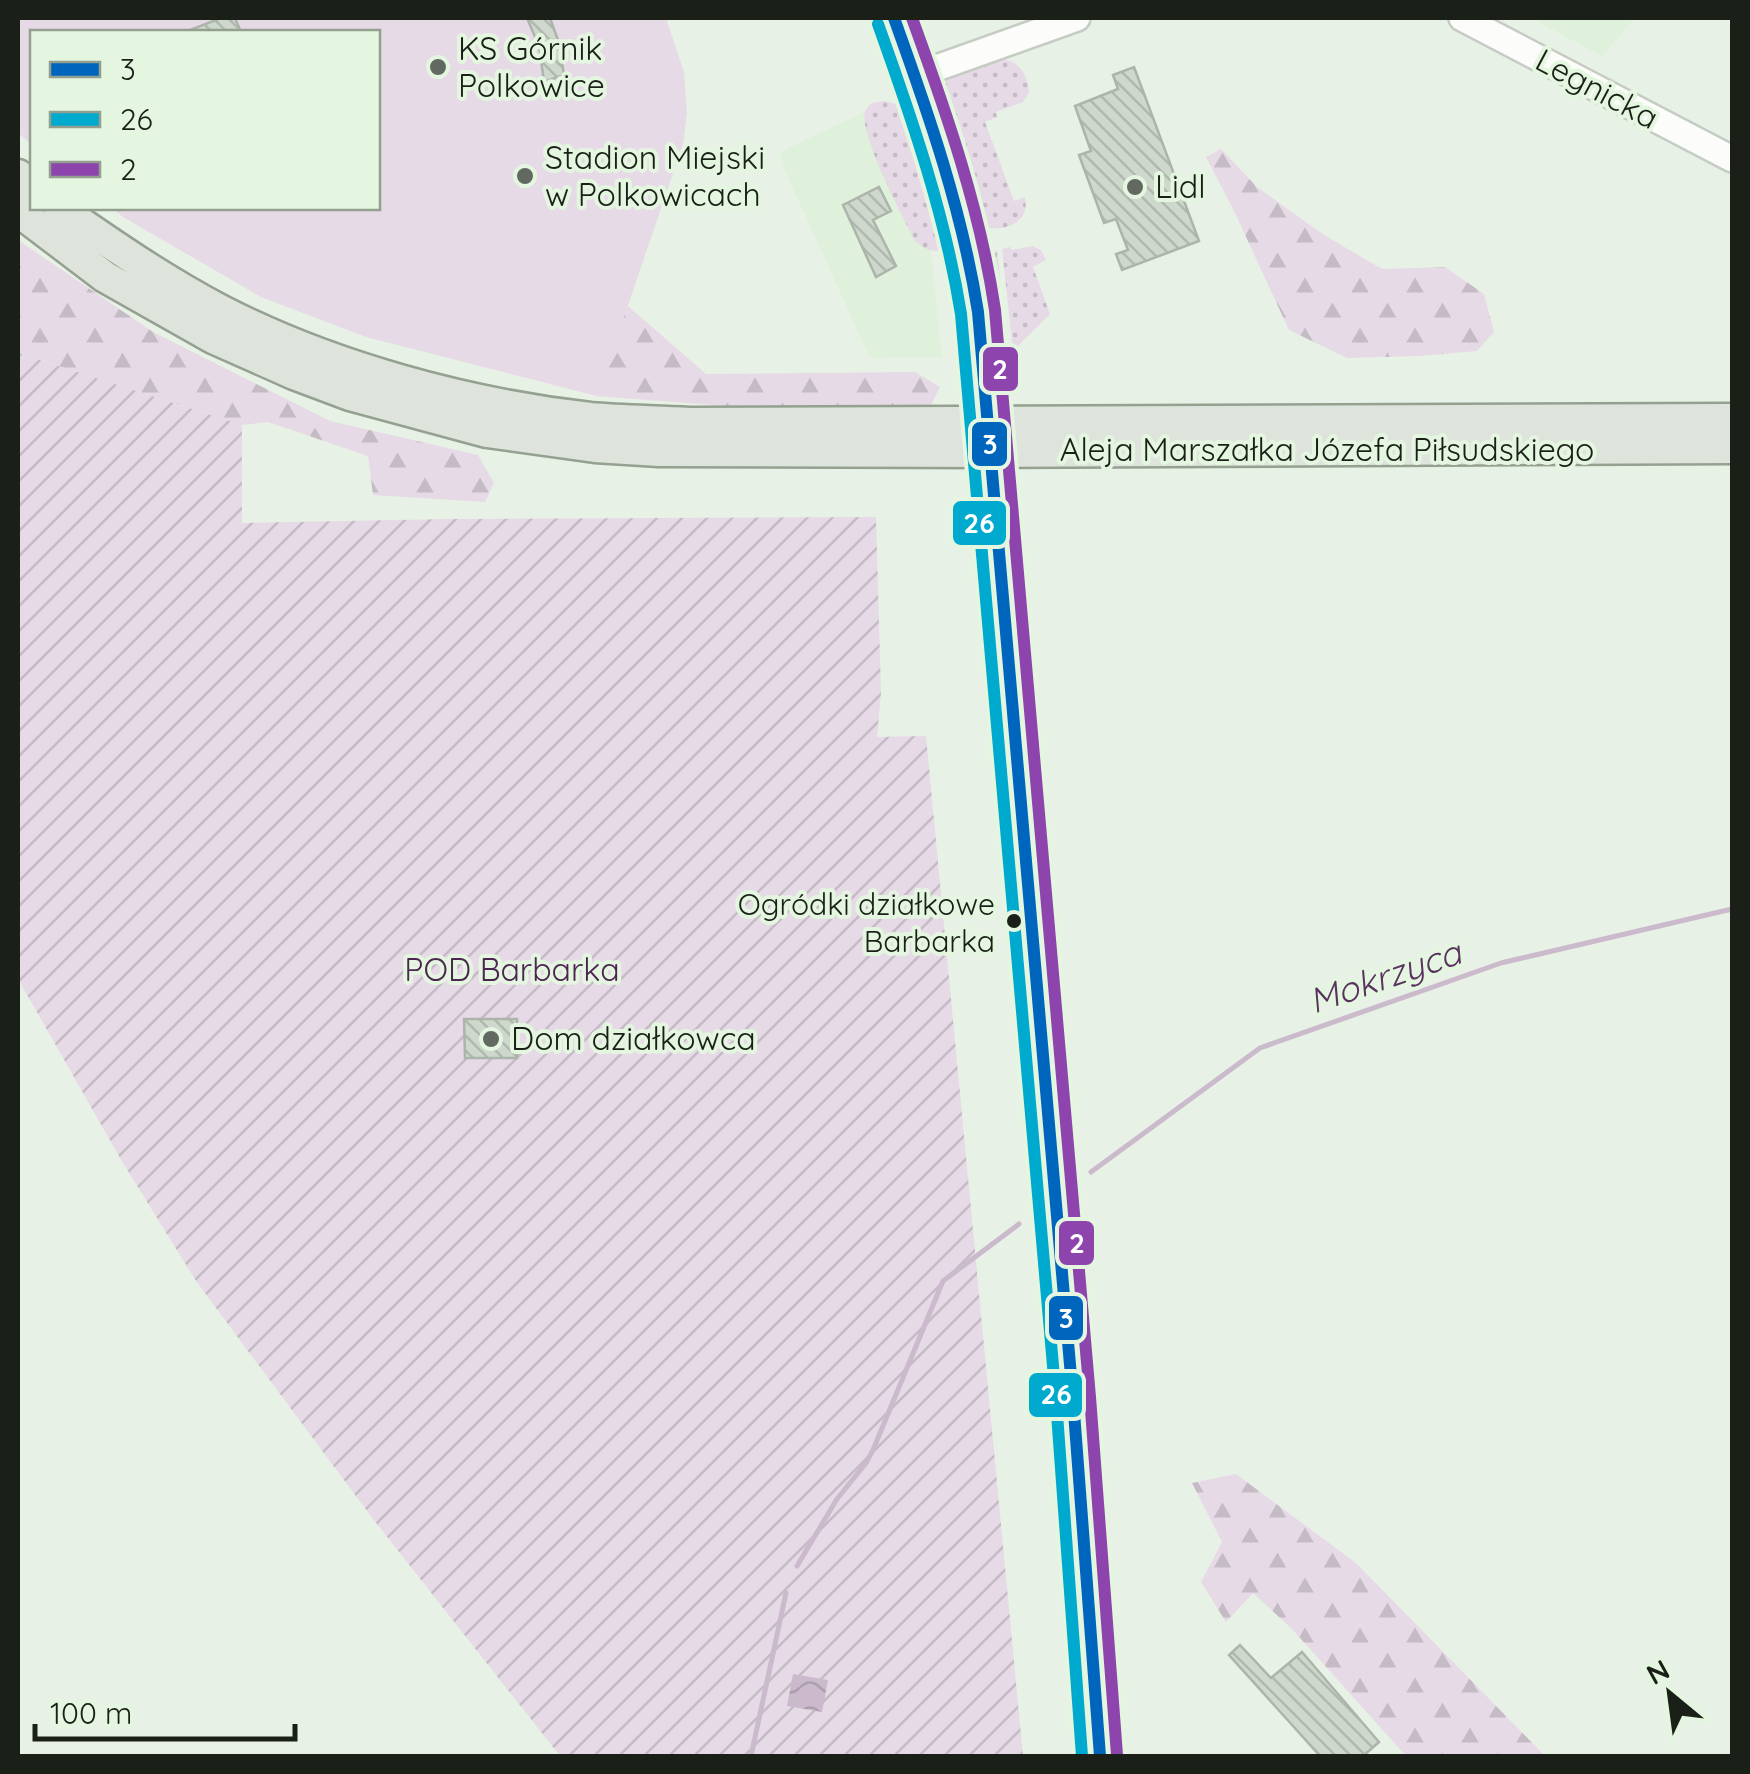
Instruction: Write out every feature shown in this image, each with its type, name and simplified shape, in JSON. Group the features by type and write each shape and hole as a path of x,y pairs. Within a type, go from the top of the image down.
{"main road":[{"name":"Aleja Marszałka Józefa Piłsudskiego","path":"62,210 124,253 221,310 304,347 421,386 591,418 988,437 1732,448"},
{"name":"Aleja Marszałka Józefa Piłsudskiego","path":"18,211 104,276 213,338 294,374 350,395 487,432 595,448 659,451 1300,419 1732,418"}],"street":[{"path":"894,18 968,248 978,312 1073,1399 1100,1756"},
{"path":"914,76 1077,18"},
{"name":"Legnicka","path":"1462,18 1732,160"}],"shaded area":[{"path":"1531,18 1635,18 1602,56"},
{"path":"881,104 930,245 942,357 870,358 782,164 780,152"}],"green space":[{"name":"Stadion Miejski w Polkowicach","path":"18,18 666,18 684,72 687,113 683,144 597,396 366,337 261,297 114,210 380,210 380,30 30,30 30,143 18,133"},
{"path":"1002,59 1022,70 1029,93 1023,102 996,112 997,117 985,122 1014,201 1025,197 1026,207 1017,222 991,228 973,223 936,105 941,87 951,76"},
{"path":"884,101 907,109 917,121 953,240 947,249 934,251 916,242 883,176 868,137 865,112"},
{"path":"1221,149 1257,187 1324,235 1382,269 1445,267 1484,294 1494,332 1477,351 1347,358 1289,330 1206,157"},
{"path":"18,240 153,332 330,421 478,455 494,483 485,502 373,495 368,456 268,422 242,425 18,353"},
{"path":"1032,246 1041,250 1046,260 1033,267 1050,314 1013,351 1002,249"},
{"path":"997,250 1009,363 1005,368 993,369 983,281 986,260"},
{"path":"628,306 706,374 915,372 940,387 930,407 726,406 597,396 592,379"},
{"name":"POD Barbarka","path":"18,353 242,425 242,523 876,517 881,693 877,737 926,736 1023,1756 560,1756 373,1519 196,1281 18,979"},
{"path":"1236,1474 1356,1563 1545,1756 1406,1756 1292,1629 1253,1593 1226,1622 1201,1582 1222,1542 1192,1483"}],"water":[{"path":"793,1674 828,1680 822,1712 787,1706"}],"building":[{"path":"221,18 235,18 240,30 190,30"},
{"path":"527,18 550,18 564,75 544,82 539,46"},
{"name":"Lidl","path":"1134,67 1199,241 1122,270 1116,254 1128,250 1116,219 1104,223 1079,155 1091,151 1075,106 1118,89 1113,75"},
{"path":"879,187 891,211 873,220 896,266 876,277 843,205"},
{"name":"Dom działkowca","path":"464,1019 517,1019 517,1058 465,1058"},
{"path":"1240,1645 1271,1678 1302,1652 1379,1742 1363,1756 1320,1756 1229,1655"}],"waterway":[{"name":"Mokrzyca","path":"1091,1172 1260,1048 1501,963 1732,909"},
{"name":"Mokrzyca","path":"797,1566 837,1499 873,1450 943,1281 1019,1224"},
{"name":"Mokrzyca","path":"751,1756 786,1593"}],"transit line":[{"name":"3","path":"894,18 954,200 978,312 1073,1399 1100,1756"},
{"name":"2","path":"912,18 971,199 995,310 1090,1397 1117,1755"},
{"name":"26","path":"878,24 937,203 961,314 1056,1400 1082,1756"}],"place":[{"name":"KS Górnik Polkowice","path":"438,67"},
{"name":"Stadion Miejski w Polkowicach","path":"525,176"},
{"name":"Lidl","path":"1135,187"},
{"name":"Ogródki działkowe Barbarka","path":"1014,921"},
{"name":"Dom działkowca","path":"491,1039"}]}
